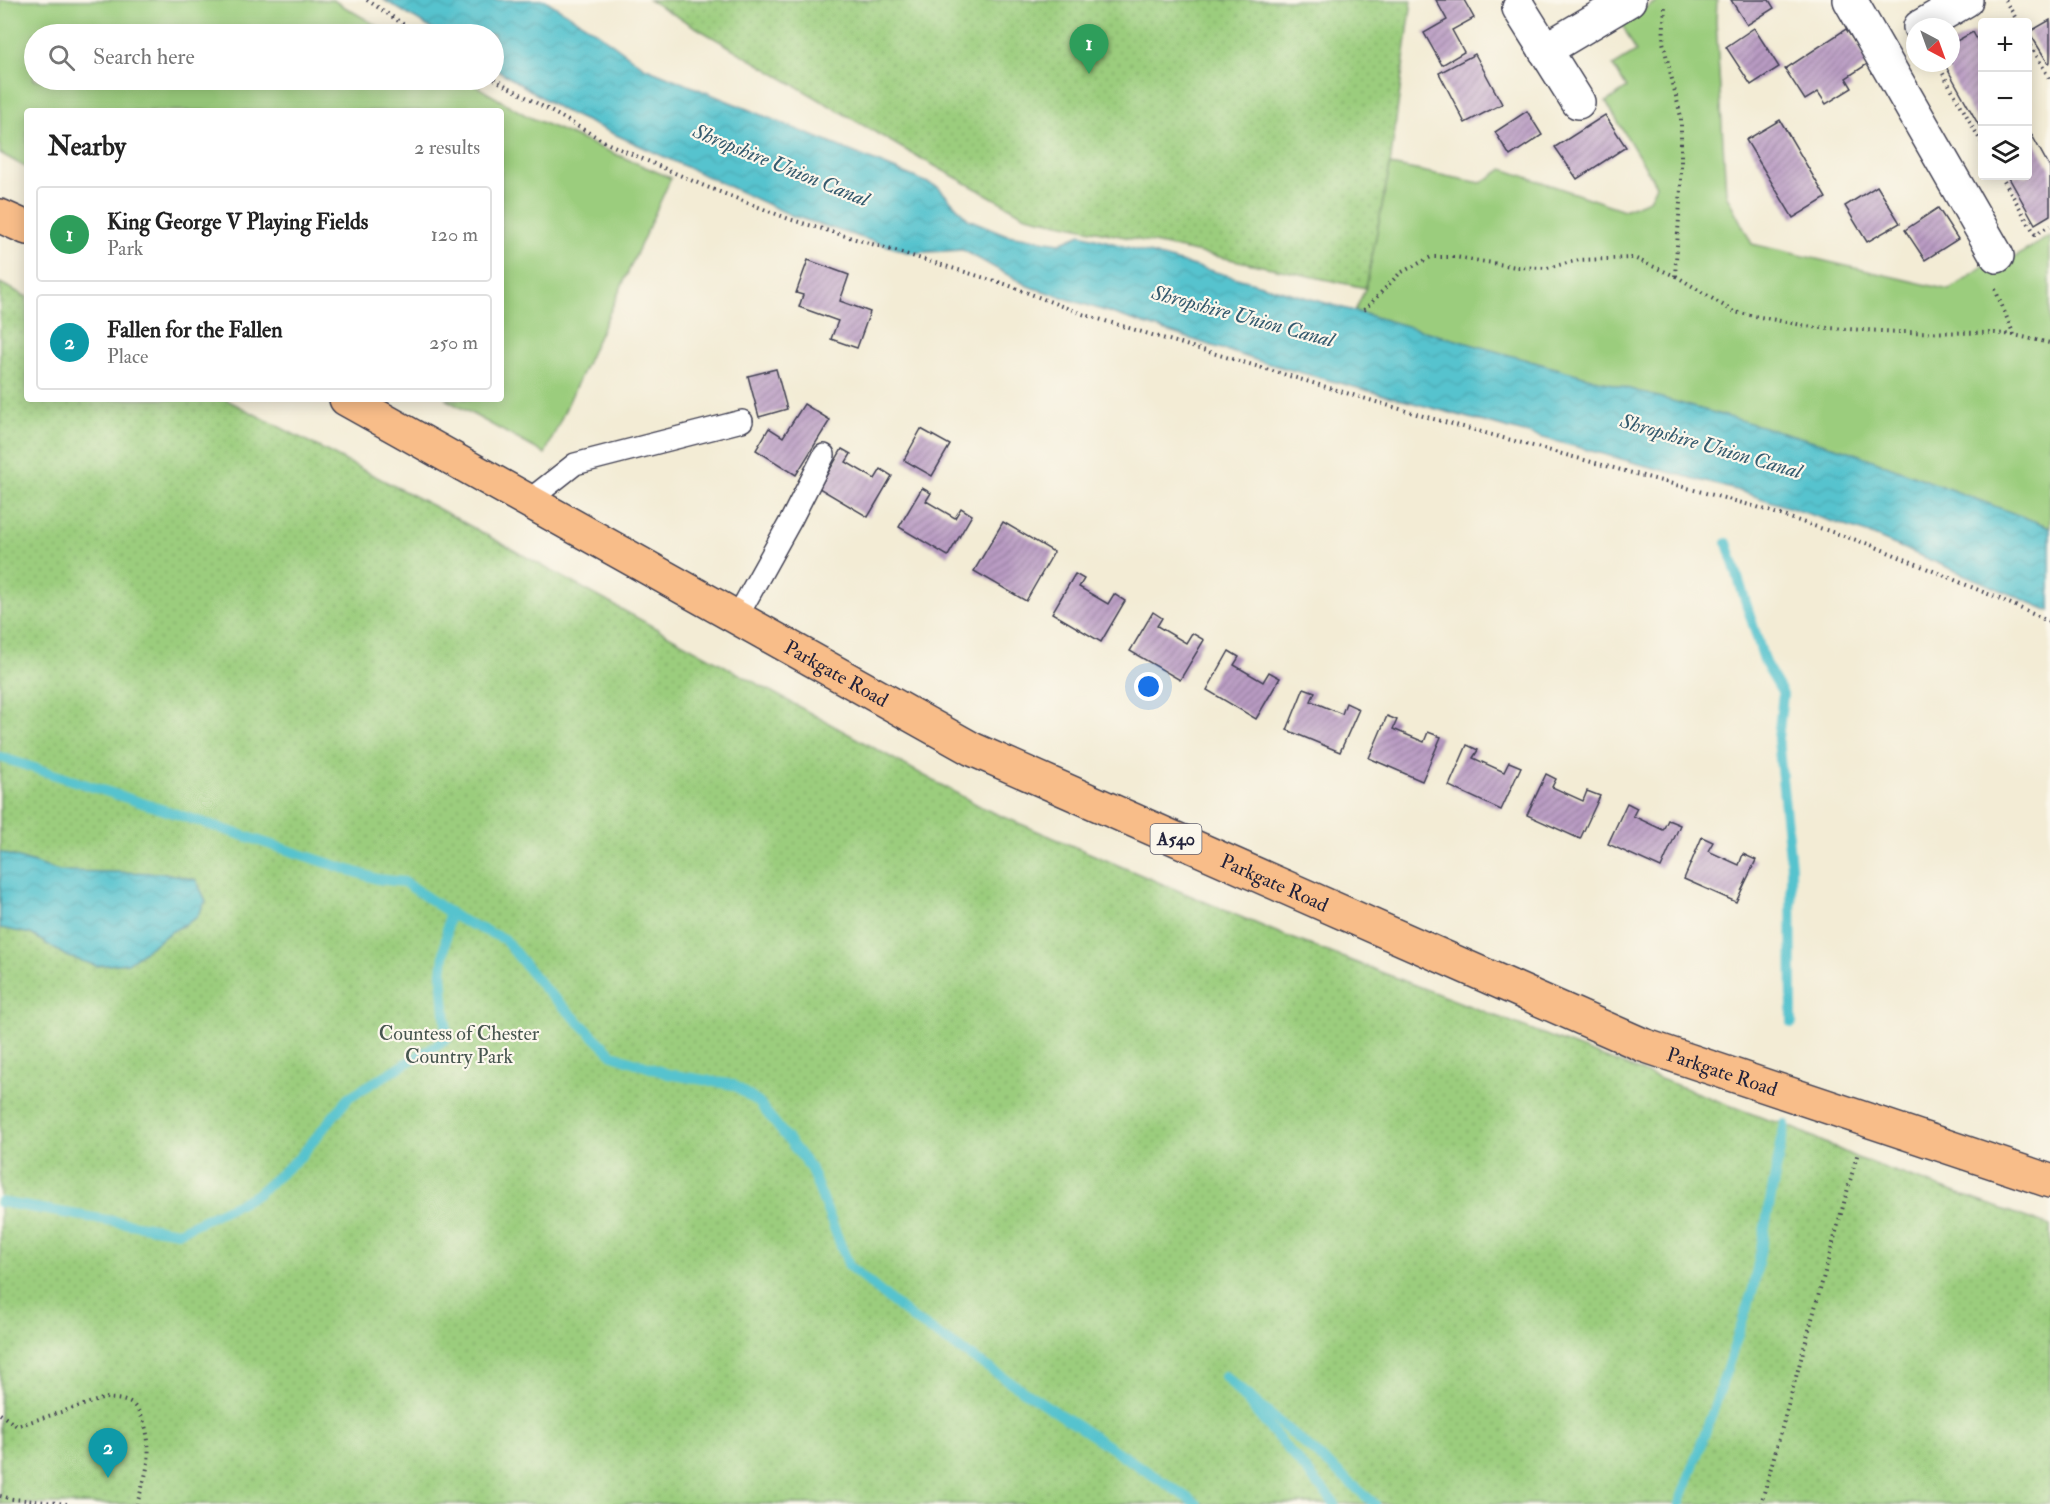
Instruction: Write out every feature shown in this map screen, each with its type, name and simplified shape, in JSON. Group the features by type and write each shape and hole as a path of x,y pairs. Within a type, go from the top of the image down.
{"main road":[{"path":"0,216 24,227"},
{"name":"Parkgate Road","path":"351,402 972,748 1642,1045 2050,1181"}],"street":[{"path":"1545,50 1629,0"},
{"path":"1850,0 1997,256"},
{"path":"1935,18 1966,0"},
{"path":"1519,8 1578,102"},
{"path":"1879,51 1906,35"}],"lane":[{"path":"528,501 576,464 742,421"},
{"path":"737,618 824,455"}],"path":[{"path":"367,0 403,24"},
{"path":"1665,0 1663,42 1681,117 1681,188 1676,276"},
{"path":"2005,0 2016,18"},
{"path":"2032,47 2050,80"},
{"path":"1942,72 1978,133"},
{"path":"504,85 609,144 702,185 789,219 1005,284 1082,314 1430,418 1757,507 1871,545 2000,598 2050,622"},
{"path":"2003,180 2035,234 2050,226"},
{"path":"1364,310 1400,273 1431,257 1456,256 1516,267 1547,268 1579,260 1634,258 1676,276 1734,312 1812,327 1899,332 1995,333 2050,343"},
{"path":"1997,256 1988,274 2014,335"},
{"path":"1761,1504 1866,1119"},
{"path":"0,1414 17,1426 105,1398 119,1399 133,1405 146,1431 148,1461 137,1504"},
{"path":"0,1496 68,1504"}],"green space":[{"path":"0,0 333,0 374,24 24,24 24,90 483,90 527,116 671,178 545,454 450,402 504,402 504,108 24,108 24,166 0,153"},
{"path":"649,0 1412,0 1390,165 1366,288 1026,216 902,148"},
{"path":"1659,0 1717,0 1716,21 1726,194 1752,244 1949,290 1985,265 2010,260 2050,236 2050,527 1355,311 1366,287 1390,165 1481,183 1503,169 1624,210 1649,200 1656,185 1606,102 1627,88 1613,66 1636,52 1621,22"},
{"name":"Countess of Chester Country Park","path":"0,283 24,295 24,402 231,402 439,509 985,809 1281,934 1768,1120 1785,1124 1857,1158 2050,1226 2050,1504 0,1504"}],"water":[{"name":"Shropshire Union Canal","path":"384,0 545,0 595,31 644,67 938,187 968,219 1007,235 1060,243 1081,234 1849,451 2050,527 2050,611 1867,533 1736,490 1262,362 1028,286 963,250 910,253 793,216 562,110 504,74 504,24 424,24"},
{"path":"0,852 59,871 165,873 196,880 206,901 196,918 171,932 128,963 97,966 66,956 31,934 0,928"}],"building":[{"path":"1436,0 1464,0 1474,18 1452,30 1464,52 1442,65 1424,33 1447,20"},
{"path":"1731,0 1769,0 1774,8 1747,25"},
{"path":"2050,20 2050,62 2048,63 2032,37 2032,30"},
{"path":"1754,28 1779,67 1751,85 1726,47"},
{"path":"1846,29 1869,63 1846,78 1852,88 1826,104 1818,92 1805,100 1785,69"},
{"path":"1973,32 1978,41 1978,124 1949,72 1960,72 1960,39"},
{"path":"1475,54 1502,104 1465,123 1439,73"},
{"path":"1527,111 1542,135 1510,156 1495,132"},
{"path":"1605,115 1626,147 1577,179 1555,147"},
{"path":"1780,120 1826,198 1793,218 1746,140"},
{"path":"2032,135 2050,168 2050,215 2035,224 2010,180 2032,180"},
{"path":"1877,186 1900,223 1867,242 1845,206"},
{"path":"1938,208 1958,239 1925,260 1905,230"},
{"path":"808,260 849,275 840,301 870,312 857,348 831,339 838,321 799,307 803,295 796,293"},
{"path":"776,369 787,409 759,417 748,376"},
{"path":"804,404 830,420 796,475 756,450 769,428 783,437"},
{"path":"921,429 950,445 932,476 904,460"},
{"path":"842,449 851,454 846,462 875,479 881,469 892,476 868,517 819,488"},
{"path":"922,488 931,493 926,501 955,518 961,508 972,515 948,556 899,527"},
{"path":"1003,522 1054,552 1026,601 974,571"},
{"path":"1075,574 1084,579 1079,587 1108,604 1114,594 1125,601 1101,642 1052,613"},
{"path":"1153,612 1162,618 1157,626 1186,643 1192,633 1204,640 1180,680 1130,651"},
{"path":"1229,651 1239,657 1234,665 1263,682 1269,672 1280,678 1256,719 1207,690"},
{"path":"1304,688 1315,692 1311,701 1342,714 1346,703 1359,709 1340,752 1287,730"},
{"path":"1387,716 1397,720 1393,729 1424,742 1428,732 1441,737 1422,781 1369,758"},
{"path":"1467,745 1478,750 1473,758 1504,772 1509,762 1521,767 1501,810 1449,786"},
{"path":"1546,774 1556,779 1552,787 1583,801 1587,791 1600,796 1580,839 1527,815"},
{"path":"1627,803 1637,808 1633,816 1663,830 1668,820 1680,825 1661,868 1608,844"},
{"path":"1702,837 1713,842 1708,851 1739,865 1743,854 1756,860 1736,902 1684,879"}],"waterway":[{"path":"1727,543 1765,663 1783,694 1778,739 1791,866 1792,1023"},
{"path":"0,757 377,879 404,882 459,919 504,939 544,988 613,1055 668,1074 734,1085 759,1103 810,1167 849,1266 912,1318 1197,1504"},
{"path":"0,1202 178,1232 256,1195 300,1157 349,1097 447,1039 442,973 449,912"},
{"path":"1679,1504 1713,1411 1753,1289 1785,1124"},
{"path":"1335,1504 1225,1376 1375,1504"}],"place":[{"name":"King George V Playing Fields","path":"1089,74"},
{"name":"Fallen for the Fallen","path":"108,1478"}]}
